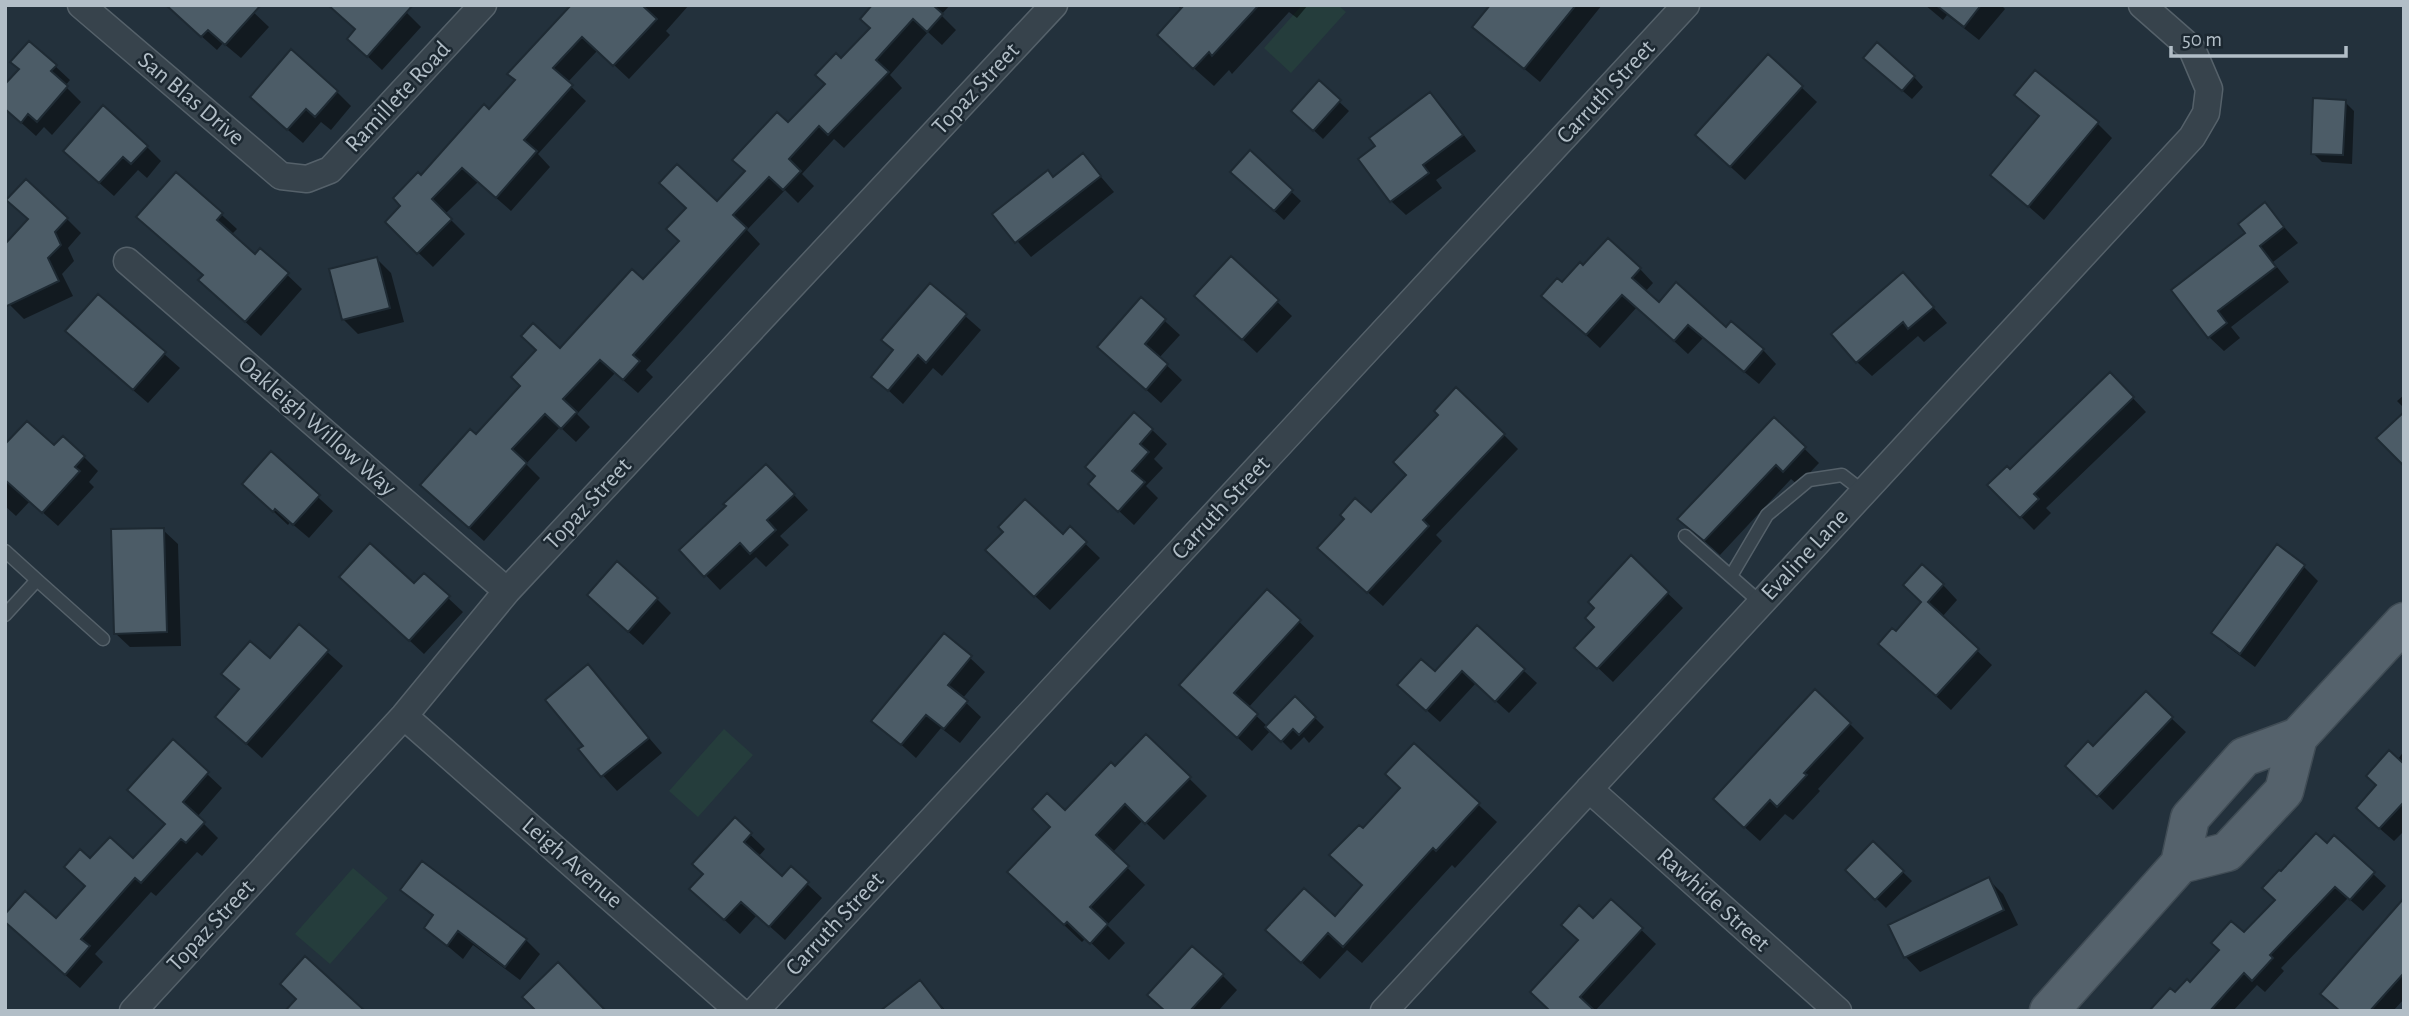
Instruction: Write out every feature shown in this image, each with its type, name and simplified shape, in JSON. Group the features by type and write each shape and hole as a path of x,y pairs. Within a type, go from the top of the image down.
{"main road":[{"path":"2049,1011 2180,864 2190,818 2244,757 2298,737 2404,622"},
{"path":"2180,864 2227,852 2284,791 2298,737"}],"street":[{"name":"San Blas Drive","path":"81,5 281,176 307,179"},
{"name":"Ramillete Road","path":"307,179 330,170 483,5"},
{"name":"Topaz Street","path":"133,1011 404,716 507,591 1054,5"},
{"name":"Carruth Street","path":"755,1011 1686,5"},
{"name":"Evaline Lane","path":"1384,1011 2192,137 2206,113 2210,89 2192,49 2142,5"},
{"name":"Oakleigh Willow Way","path":"127,261 507,591"},
{"name":"Leigh Avenue","path":"404,716 739,1011"},
{"name":"Rawhide Street","path":"1589,789 1838,1011"}],"lane":[{"path":"1731,576 1767,515 1809,480 1842,475 1864,492"},
{"path":"1685,536 1761,603"},
{"path":"5,551 103,639"},
{"path":"5,615 37,580"}],"green space":[{"path":"1302,5 1338,5 1346,12 1291,73 1264,48"},
{"path":"724,729 753,755 698,817 669,791"},
{"path":"353,868 388,898 330,964 295,934"}],"building":[{"path":"166,5 261,5 225,45 208,30 201,37"},
{"path":"328,5 413,5 367,57 347,39 355,29"},
{"path":"571,5 642,5 657,19 613,66 582,37 553,68 573,85 524,140 537,151 496,198 462,168 432,199 452,219 417,254 385,222 400,206 393,198 418,172 421,175 484,104 489,109 515,80 507,74"},
{"path":"872,5 933,5 943,14 927,32 913,19 876,60 889,72 828,135 819,126 789,159 801,171 783,190 769,177 733,215 747,228 633,355 640,361 623,380 600,360 563,399 577,412 561,429 545,414 512,449 527,463 469,528 420,485 470,429 476,434 520,386 511,377 536,350 521,336 533,323 560,348 632,269 643,279 679,241 666,229 686,208 659,183 677,164 717,201 745,171 732,160 777,112 788,122 825,84 815,75 836,53 841,58 870,28 860,19"},
{"path":"1184,5 1259,5 1212,56 1209,52 1193,69 1157,35"},
{"path":"1490,5 1576,5 1524,69 1472,27"},
{"path":"1936,5 1981,5 1964,27"},
{"path":"29,41 57,65 51,71 68,86 37,122 28,114 21,123 5,109 5,84 19,69 10,62"},
{"path":"1877,42 1915,76 1902,91 1863,58"},
{"path":"291,49 338,91 315,117 306,109 287,130 250,97"},
{"path":"1768,54 1803,86 1730,167 1695,135"},
{"path":"2035,70 2099,122 2028,207 1990,175 2039,116 2014,95"},
{"path":"1319,80 1341,100 1313,131 1291,111"},
{"path":"1430,92 1463,135 1423,165 1429,173 1390,202 1358,159 1375,146 1369,138"},
{"path":"2313,98 2346,100 2343,155 2311,154"},
{"path":"103,105 148,146 131,164 123,157 99,183 63,151"},
{"path":"1250,150 1293,190 1274,211 1230,172"},
{"path":"1083,153 1101,176 1015,243 992,214 1048,170 1053,177"},
{"path":"176,172 223,213 217,220 255,254 260,248 289,273 245,322 198,280 203,275 136,217"},
{"path":"26,179 68,218 55,232 61,245 48,258 59,281 5,307 5,244 28,219 6,200"},
{"path":"2265,202 2284,227 2260,246 2276,267 2218,311 2227,323 2208,338 2171,290 2245,233 2238,224"},
{"path":"1608,238 1641,268 1632,278 1659,302 1676,282 1726,327 1731,321 1764,349 1744,372 1688,325 1674,341 1622,295 1586,335 1541,296 1557,278 1562,282 1580,262 1583,265"},
{"path":"1231,256 1279,300 1242,340 1194,296"},
{"path":"377,257 390,308 342,320 329,269"},
{"path":"1903,272 1934,307 1908,329 1903,322 1856,363 1831,334"},
{"path":"930,283 967,314 926,363 918,355 888,391 871,377 893,350 881,340"},
{"path":"98,294 166,352 133,390 65,331"},
{"path":"1141,297 1166,319 1145,344 1168,364 1146,390 1097,347"},
{"path":"2110,372 2134,397 2034,494 2039,499 2020,518 1987,485 2007,466 2010,469"},
{"path":"1456,387 1505,434 1423,520 1429,526 1367,593 1317,548 1344,519 1340,515 1355,498 1371,512 1406,475 1393,462 1438,415 1434,411"},
{"path":"1134,412 1153,429 1140,444 1149,452 1132,471 1145,482 1118,512 1088,484 1095,476 1085,467"},
{"path":"2404,412 2404,466 2376,438"},
{"path":"1774,417 1806,447 1783,472 1776,465 1704,541 1677,519"},
{"path":"27,421 54,445 63,436 85,456 75,467 80,471 42,513 5,480 5,444"},
{"path":"271,451 320,495 293,525 275,509 273,512 242,484"},
{"path":"766,464 795,494 767,520 776,530 750,554 740,543 704,577 679,550"},
{"path":"1025,499 1063,534 1070,526 1087,542 1034,597 985,550 1003,532 998,527"},
{"path":"164,528 167,632 114,634 111,529"},
{"path":"370,543 414,583 424,573 450,596 409,641 339,577"},
{"path":"2277,544 2305,565 2240,654 2211,633"},
{"path":"1631,555 1669,592 1597,669 1574,648 1594,627 1585,618 1594,608 1588,602"},
{"path":"617,561 658,598 628,632 587,595"},
{"path":"1922,564 1944,584 1928,602 1979,649 1936,696 1878,644 1892,628 1896,631 1921,602 1903,585"},
{"path":"1267,589 1301,620 1234,693 1258,714 1237,738 1179,685"},
{"path":"299,624 329,650 246,744 215,717 239,689 221,674 250,641 270,658"},
{"path":"1477,625 1525,669 1495,702 1462,671 1426,711 1397,685 1421,659 1435,671"},
{"path":"944,633 972,656 948,685 968,701 944,729 926,715 901,745 871,721"},
{"path":"588,664 649,738 601,777 578,749 583,746 545,700"},
{"path":"1815,689 1851,723 1804,773 1807,775 1777,807 1770,800 1744,828 1713,799"},
{"path":"2146,691 2173,717 2097,797 2065,766 2088,741 2093,746"},
{"path":"1295,696 1316,717 1299,735 1293,729 1281,742 1265,727"},
{"path":"1146,734 1191,777 1145,824 1125,804 1096,835 1129,866 1090,907 1108,924 1090,944 1067,922 1064,925 1007,872 1050,827 1032,809 1047,793 1065,810 1111,762 1115,766"},
{"path":"173,739 209,772 183,802 205,822 186,843 181,839 141,883 135,878 81,939 90,946 65,975 5,922 5,914 25,891 56,918 85,886 64,867 80,849 90,858 110,837 133,858 165,824 127,790"},
{"path":"1414,743 1480,803 1436,851 1433,848 1343,947 1328,933 1301,963 1265,930 1304,888 1335,916 1362,885 1329,855 1359,825 1363,828 1400,788 1385,774"},
{"path":"2389,750 2404,764 2404,802 2379,829 2356,808 2376,785 2366,776"},
{"path":"735,817 752,833 744,842 782,876 791,866 809,882 769,927 741,902 724,920 689,889 703,874 692,864"},
{"path":"2316,833 2327,843 2334,835 2375,872 2350,900 2335,887 2270,955 2273,958 2252,981 2244,973 2210,1011 2149,1011 2170,988 2175,992 2187,979 2190,982 2219,950 2211,943 2231,921 2244,932 2275,900 2262,888"},
{"path":"1873,841 1904,871 1875,900 1845,870"},
{"path":"422,861 527,939 505,967 458,931 447,946 424,928 433,915 400,890"},
{"path":"1989,877 2004,910 1904,958 1888,925"},
{"path":"2404,898 2404,973 2370,1011 2340,1011 2320,994"},
{"path":"1611,899 1643,928 1580,997 1595,1011 1550,1011 1530,992 1578,940 1561,925 1579,905 1593,918"},
{"path":"1192,946 1224,974 1190,1011 1165,1011 1147,995"},
{"path":"305,956 365,1011 285,1011 296,999 280,984"},
{"path":"558,962 606,1011 536,1011 522,997"},
{"path":"920,980 944,1011 880,1011"}]}
